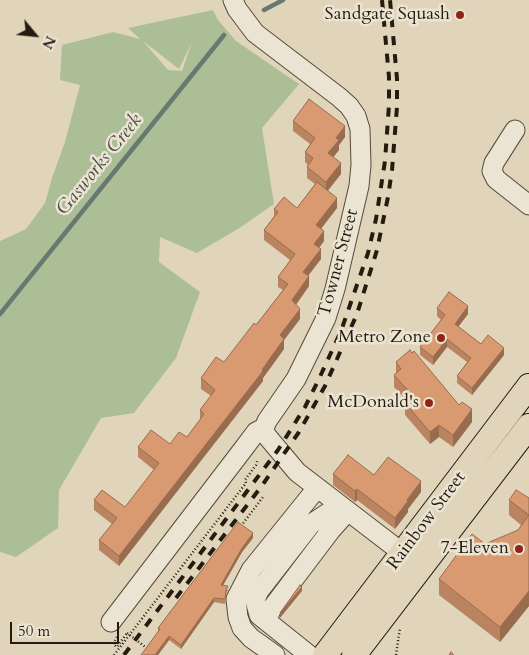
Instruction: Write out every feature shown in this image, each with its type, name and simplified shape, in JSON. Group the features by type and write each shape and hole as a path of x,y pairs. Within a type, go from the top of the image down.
{"main road":[{"name":"Rainbow Street","path":"354,655 395,616 412,560 529,386"},
{"name":"Rainbow Street","path":"325,655 412,560 529,426"},
{"path":"372,655 382,635 395,616"}],"street":[{"name":"Towner Street","path":"116,627 244,448 256,432 264,428 296,379 326,318 335,289 359,186 361,165 360,129 356,116 349,106 255,33 235,5"},
{"path":"515,130 494,163 492,172 496,179 529,205"},
{"path":"510,412 529,426"},
{"path":"264,428 266,435 289,463 317,488 412,560"},
{"path":"275,655 251,638 242,628 238,617 236,599 251,570 317,488"},
{"path":"309,655 258,615 255,600 259,591 311,524 344,508"}],"path":[{"path":"114,655 246,483 245,480 258,459"},
{"path":"239,529 263,497"},
{"path":"395,616 396,655"},
{"path":"116,627 112,644 117,647 127,633 152,651"},
{"path":"143,655 152,643"}],"green space":[{"path":"213,10 218,20 236,41 299,84 262,128 274,204 241,227 197,253 160,237 159,262 200,292 176,358 134,413 101,418 59,490 58,528 16,557 0,552 0,241 26,229 45,203 65,142 80,85 60,80 62,45 113,32 140,39 128,28","holes":["143,41 179,69 192,42 182,71 168,70"]}],"building":[{"path":"309,99 345,126 336,138 339,140 328,153 341,163 326,182 307,167 313,158 305,152 315,138 293,121"},
{"path":"317,182 337,198 316,225 324,231 314,244 321,249 303,272 309,276 292,300 300,309 280,335 284,339 263,371 119,556 99,540 117,518 94,500 102,490 125,507 159,463 138,447 151,430 170,444 179,432 187,437 204,414 200,410 215,390 201,378 216,357 224,362 254,323 256,325 288,284 278,277 295,254 264,230 278,212 274,209 284,197 297,208"},
{"path":"449,292 468,306 455,324 481,344 488,335 504,348 472,388 457,376 471,358 447,339 433,357 420,347 445,315 437,308"},
{"path":"410,350 412,353 414,351 459,405 462,402 472,409 453,435 439,425 430,432 405,403 413,396 394,375 401,369 396,362"},
{"path":"348,455 374,475 388,457 421,481 395,518 357,489 355,491 333,474"},
{"path":"516,490 529,498 529,515 509,500"},
{"path":"529,515 529,591 500,627 439,579 472,534 485,544 518,530"},
{"path":"238,522 253,533 242,548 221,585 228,586 225,599 214,598 181,645 169,636 155,655 141,655 160,629 158,628"},
{"path":"300,585 302,587 280,613"}],"waterway":[{"name":"Gasworks Creek","path":"264,10 283,0"},
{"name":"Gasworks Creek","path":"0,314 224,35"}],"railway":[{"path":"124,655 278,450 305,407 341,331 368,253 376,219 385,161 389,77 382,0"},
{"path":"176,598 261,487 299,432 325,386 357,314 377,250 392,170 397,107 397,79 390,0"}],"place":[{"name":"Sandgate Squash","path":"460,15"},
{"name":"Metro Zone","path":"441,338"},
{"name":"McDonald's","path":"429,403"},
{"name":"7-Eleven","path":"519,549"}]}
